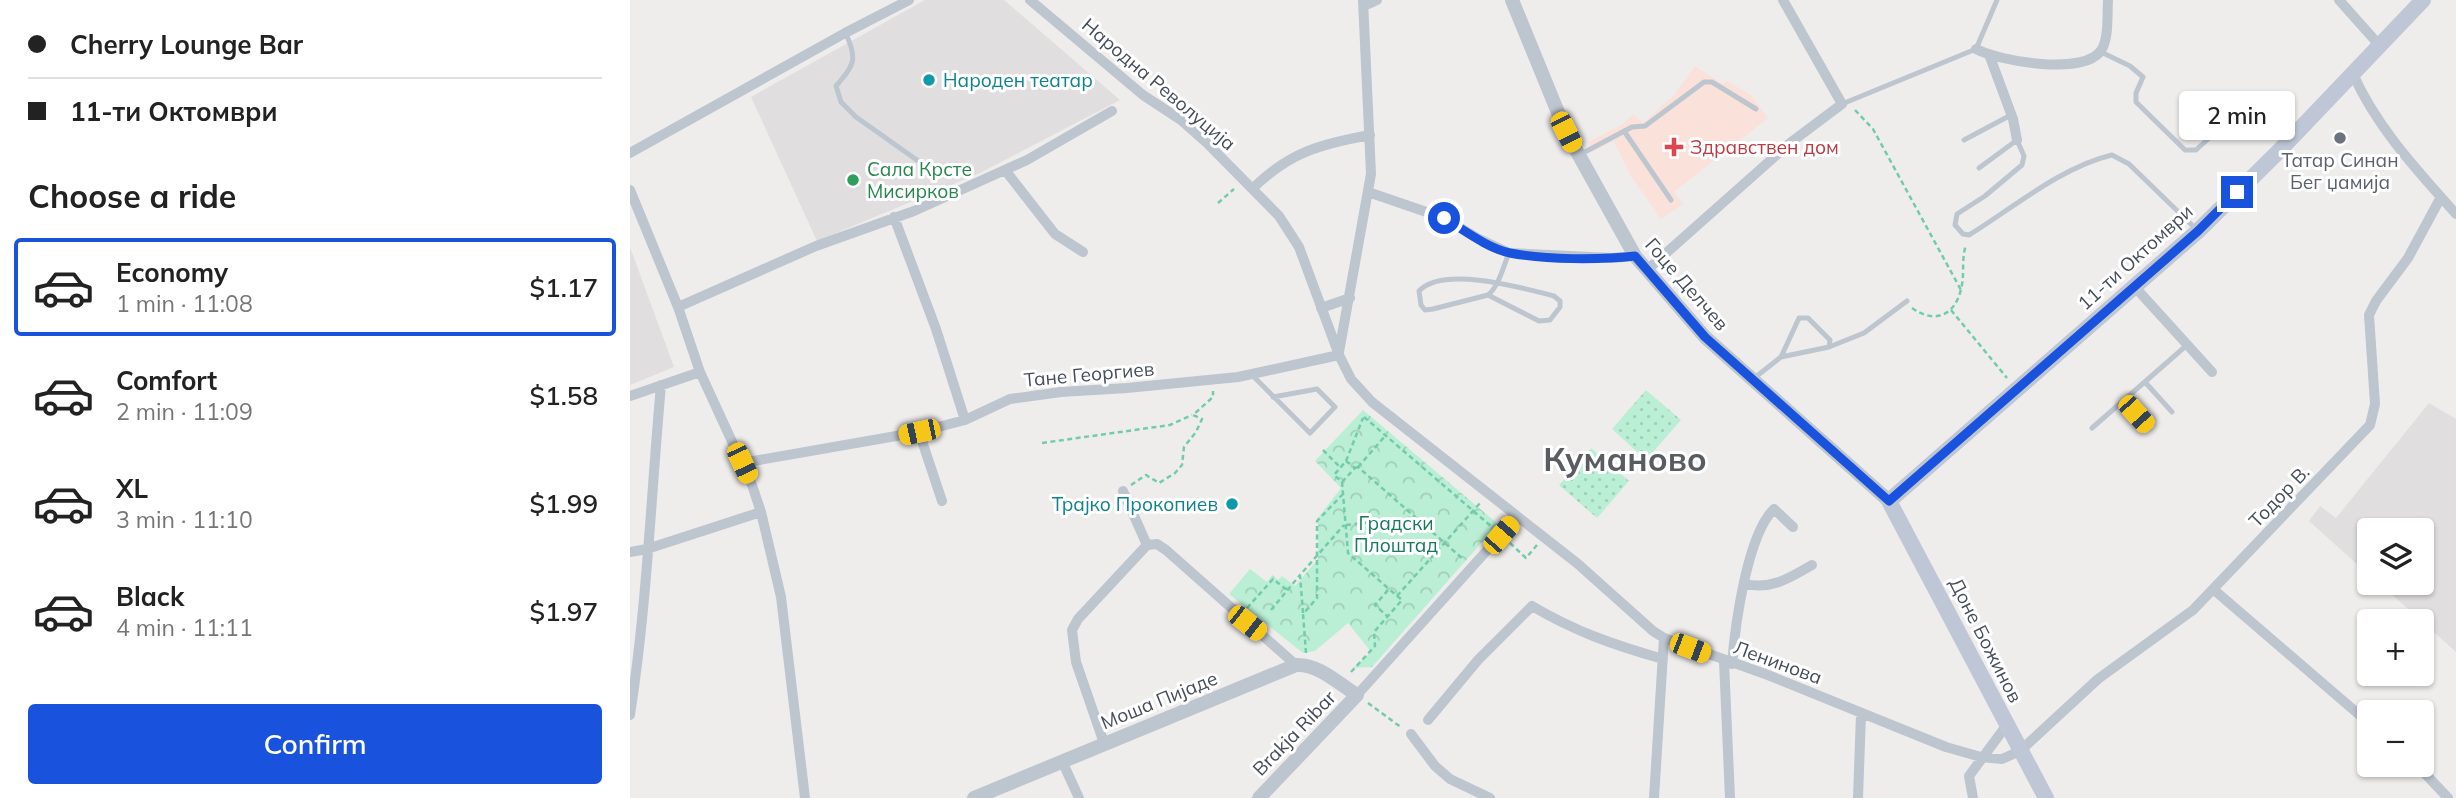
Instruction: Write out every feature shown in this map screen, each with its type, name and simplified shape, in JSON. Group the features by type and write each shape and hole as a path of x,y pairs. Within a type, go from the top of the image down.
{"main road":[{"name":"11-ти Октомври","path":"1889,501 2198,231 2353,75 2423,0"},
{"name":"Доне Божинов","path":"1889,501 2046,798"}],"street":[{"path":"630,153 909,0"},
{"name":"Народна Револуција","path":"1030,0 1143,95 1181,120 1253,188 1279,216 1299,247 1339,355 1351,379 1372,402 1517,517"},
{"path":"1339,355 1371,174 1364,3 1377,0"},
{"name":"Гоце Делчев","path":"1512,0 1566,132 1635,256 1705,337 1889,501"},
{"path":"1647,270 1790,143 1842,104 1783,0"},
{"path":"1976,49 1990,57 2025,62 2073,64 2094,58 2105,43 2108,0"},
{"path":"2339,0 2380,46"},
{"path":"1990,57 2017,140"},
{"path":"2353,75 2365,102 2409,160 2456,214"},
{"path":"678,307 816,246 914,211 1005,170 1112,111"},
{"path":"1253,188 1298,154 1316,147 1370,135"},
{"path":"1005,170 1055,234 1083,252"},
{"path":"630,190 678,307 699,372 742,463 761,512 781,597 805,798"},
{"path":"1368,192 1444,218 1508,253 1612,258 1635,256"},
{"name":"Тодор В.","path":"2020,751 2098,679 2193,610 2371,425 2375,404 2369,315 2376,301 2408,258 2441,197"},
{"path":"894,217 936,329 965,420"},
{"path":"2134,286 2212,372"},
{"path":"1321,308 1350,298"},
{"name":"Тане Георгиев","path":"742,463 919,432 965,420 1010,399 1238,377 1339,355"},
{"path":"630,397 699,372"},
{"path":"630,715 652,513 661,385"},
{"path":"919,432 942,501"},
{"path":"1123,491 1132,517 1147,545"},
{"path":"1730,798 1728,662 1755,539 1766,517 1774,509 1793,527"},
{"path":"630,552 761,512"},
{"path":"1104,743 1076,662 1072,630 1078,619 1147,545 1157,544 1166,550 1240,616 1303,666 1357,695 1517,517"},
{"name":"Ленинова","path":"1517,517 1578,564 1664,638 1946,747 1981,758 2002,759 2020,751"},
{"path":"1745,584 1759,587 1775,584 1812,565"},
{"path":"2213,589 2357,713"},
{"path":"1428,720 1478,660 1532,606 1566,626 1596,639 1663,659"},
{"path":"1654,798 1664,638"},
{"name":"Моша Пијаде","path":"974,798 1104,743 1303,666"},
{"name":"Brakja Ribar","path":"1260,798 1357,695"},
{"path":"1858,798 1861,713"},
{"path":"1973,798 1969,776 2006,726"},
{"path":"1410,734 1435,766 1450,779 1490,798"},
{"path":"1062,761 1079,798"},
{"path":"2428,777 2448,798"}],"lane":[{"path":"1842,104 1976,49 1997,0"},
{"path":"845,33 854,59 853,67 836,86 841,102 856,117 931,170"},
{"path":"2101,52 2130,66 2143,77 2136,93 2136,102 2185,150 2196,150 2233,116"},
{"path":"1578,155 1632,127 1645,126 1654,121 1704,82 1712,82 1756,109"},
{"path":"1964,141 2011,115"},
{"path":"1624,131 1671,200"},
{"path":"1979,168 2017,140 2024,156 2022,165 1985,196 1957,214 1955,225 1963,234 1969,235 2090,161 2112,155 2129,164 2198,231"},
{"path":"1488,295 1539,321 1550,320 1560,307 1560,302 1554,296 1497,281 1440,279 1425,284 1419,291 1424,310 1488,295 1494,290 1497,281 1508,253"},
{"path":"1753,379 1781,357 1829,347 1864,333 1907,300"},
{"path":"1781,357 1799,318 1808,318 1830,340 1829,347"},
{"path":"2092,428 2188,345"},
{"path":"1252,375 1273,397 1310,433 1335,407 1317,389 1273,397"},
{"path":"2145,382 2172,412"},
{"path":"2124,401 2149,428"}],"path":[{"path":"1842,104 1860,113 1873,129 1961,290"},
{"path":"1218,203 1243,178"},
{"path":"1907,300 1912,309 1927,317 1938,318 1951,310 1961,290 1962,257 1969,235"},
{"path":"1951,310 2016,390"},
{"path":"1041,443 1170,425 1193,415 1213,397 1213,380"},
{"path":"1340,685 1375,646 1374,632 1402,600 1348,553 1342,482 1334,475 1346,461 1372,402"},
{"path":"1123,491 1146,475 1159,483 1175,473 1182,465 1184,447 1202,419 1193,415"},
{"path":"1364,417 1526,558 1543,538"},
{"path":"1342,482 1386,435"},
{"path":"1323,450 1340,467"},
{"path":"1346,461 1416,517 1472,568"},
{"path":"1303,614 1317,597 1317,522 1343,494"},
{"path":"1397,596 1488,495"},
{"path":"1270,610 1345,525 1416,517"},
{"path":"1300,575 1303,666"},
{"path":"1240,616 1273,579 1287,590"},
{"path":"1388,617 1375,605 1389,589"},
{"path":"1357,695 1410,734"}],"shaded area":[{"path":"925,0 1004,0 1120,100 980,173 817,241 751,97"},
{"name":"Здравствен дом","path":"1695,66 1723,84 1727,81 1751,95 1768,118 1674,192 1683,204 1661,219 1630,175 1614,141 1592,152 1588,142 1623,124 1633,114 1643,123 1674,95"},
{"path":"630,247 674,367 630,385"},
{"path":"2429,403 2456,419 2456,652 2434,632 2434,609 2408,609 2392,595 2434,595 2434,518 2357,518 2357,564 2309,521 2320,506 2336,518"}],"green space":[{"path":"1646,390 1681,420 1646,460 1612,429"},
{"name":"Градски Плоштад","path":"1363,410 1498,524 1372,667 1353,668 1371,652 1348,623 1315,651 1303,653 1229,594 1250,569 1267,582 1272,575 1278,580 1282,576 1295,586 1318,559 1318,518 1341,488 1315,461"},
{"path":"1591,448 1629,481 1597,518 1559,485"}],"place":[{"name":"Народен театар","path":"929,80"},
{"name":"Татар Синан Бег џамија","path":"2340,138"},
{"name":"Здравствен дом","path":"1674,147"},
{"name":"Сала Крсте Мисирков","path":"853,180"},
{"name":"Трајко Прокопиев","path":"1232,504"}],"district":[{"name":"Куманово","path":"1625,459"}],"route":[{"path":"1444,218 1508,253 1612,258 1635,256 1705,337 1889,501 2198,231 2237,192"}]}
